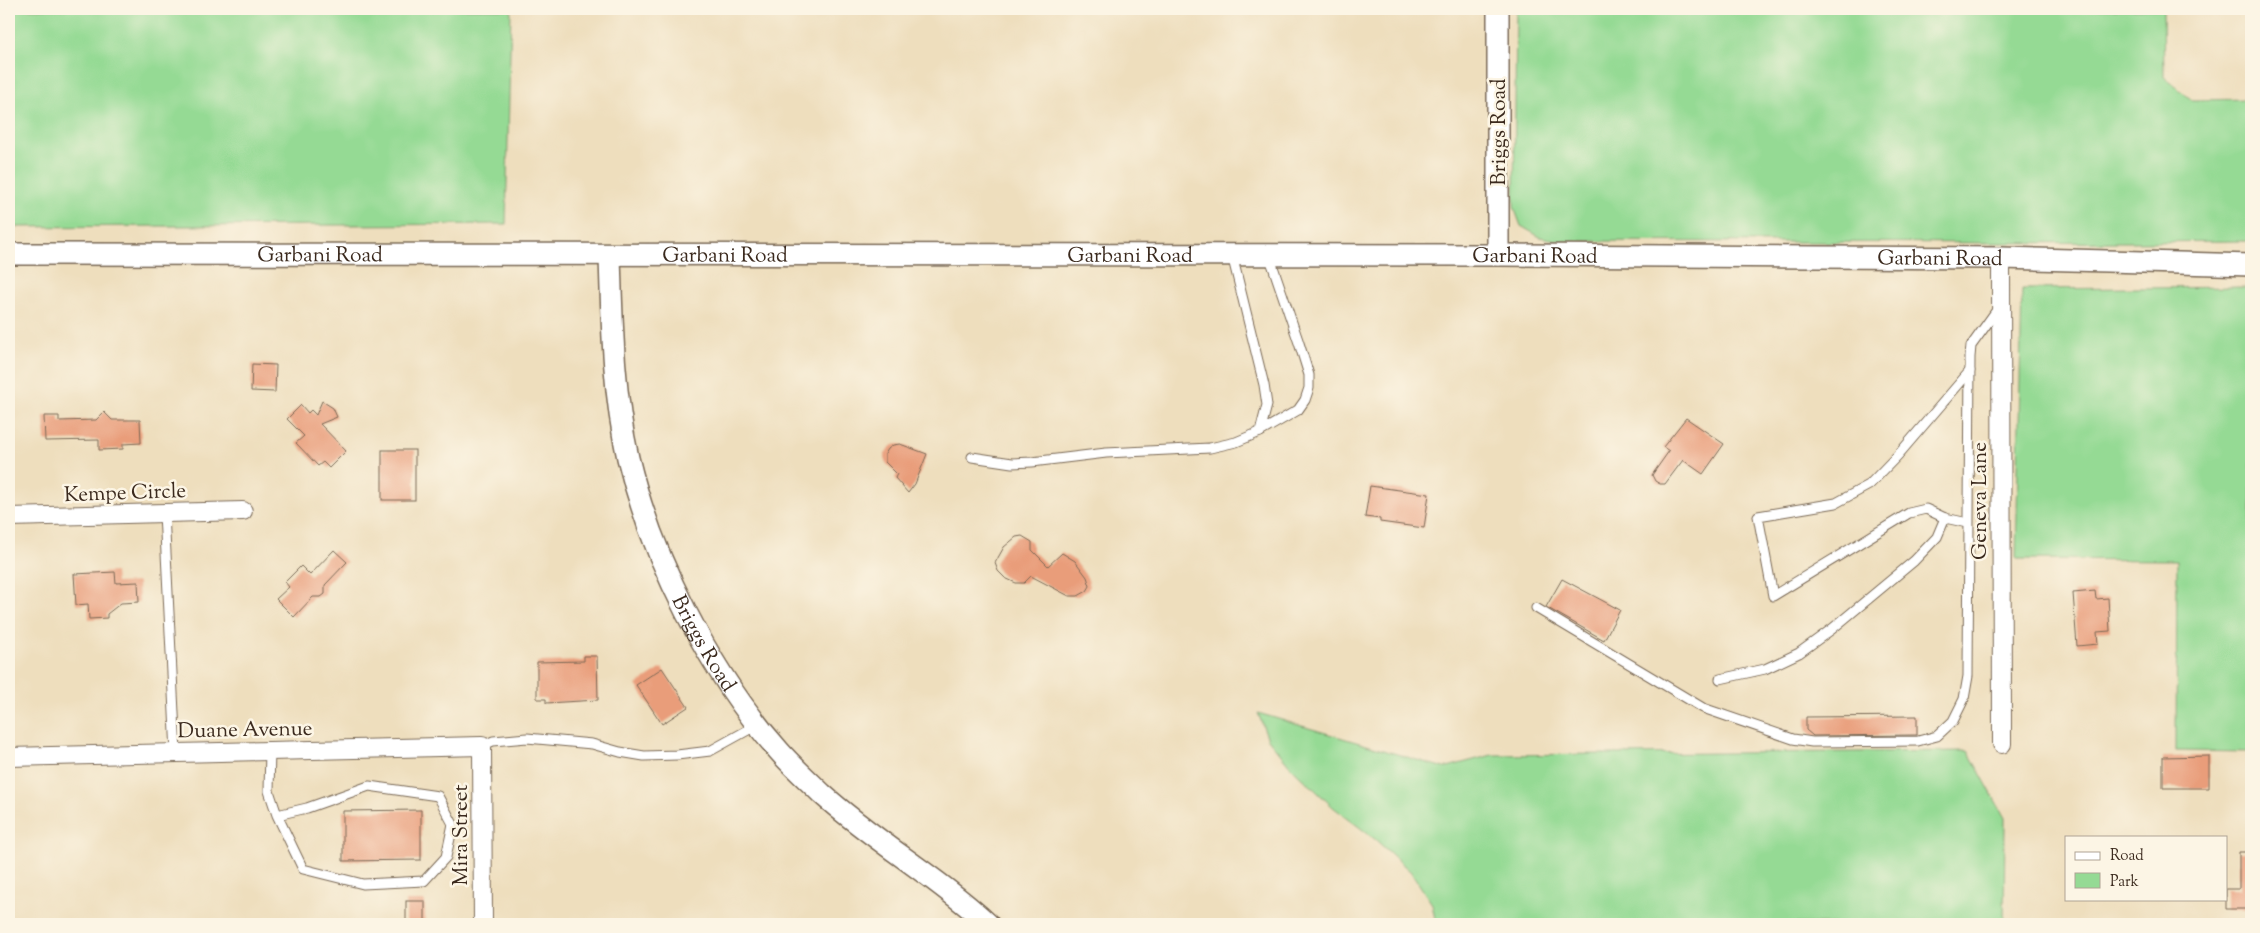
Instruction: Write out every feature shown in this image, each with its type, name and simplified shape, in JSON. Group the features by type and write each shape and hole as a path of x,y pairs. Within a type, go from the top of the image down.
{"street":[{"name":"Briggs Road","path":"1498,9 1498,255"},
{"name":"Garbani Road","path":"9,254 610,256 1498,255 2000,258 2251,265"},
{"name":"Briggs Road","path":"610,256 613,336 628,457 648,526 674,589 702,639 736,697 779,752 824,795 988,924"},
{"name":"Geneva Lane","path":"2000,258 2002,744"},
{"name":"Kempe Circle","path":"9,517 243,511"},
{"name":"Duane Avenue","path":"9,757 482,746"},
{"name":"Mira Street","path":"482,746 483,924"}],"lane":[{"path":"1232,255 1264,385 1267,405 1260,432"},
{"path":"972,457 1012,463 1106,453 1210,448 1236,442 1260,432 1298,410 1305,400 1309,388 1309,375 1268,255"},
{"path":"1536,608 1703,708 1793,739 1812,742 1918,740 1937,736 1953,721 1964,699 1969,648 1968,523 1971,346 2000,305"},
{"path":"1968,523 1944,518 1926,510 1909,513 1773,596 1758,516 1836,502 1869,484 1898,455 1970,371"},
{"path":"164,513 176,753"},
{"path":"1720,678 1765,669 1799,653 1832,629 1914,561 1937,537 1944,518"},
{"path":"482,746 493,741 527,738 592,744 644,756 676,755 710,751 757,724"},
{"path":"270,751 269,791 277,815 303,869 363,884 424,880 446,857 453,824 438,796 369,786 307,808 277,815"}],"green space":[{"path":"9,9 511,9 506,224 9,227"},
{"path":"1516,9 2163,9 2164,77 2192,100 2251,99 2251,241 2004,243 1561,241 1540,237 1521,226 1514,207"},
{"path":"2251,287 2251,752 2176,751 2177,560 2016,559 2022,289"},
{"path":"1258,713 1444,768 1492,755 1968,751 2005,818 2004,924 1436,924 1432,904 1411,872 1376,840 1333,807 1291,767 1268,739"}],"building":[{"path":"252,364 276,365 275,392 251,391"},
{"path":"322,401 333,408 337,417 320,424 346,451 329,468 323,462 318,466 296,443 304,436 287,419 301,405 308,413 311,410 316,415"},
{"path":"104,412 112,420 140,420 141,443 123,444 123,449 99,450 99,440 45,441 44,416 59,416 59,421 96,420"},
{"path":"1686,418 1724,444 1703,474 1683,460 1665,484 1660,484 1655,481 1652,475 1669,451 1663,447"},
{"path":"900,444 927,454 915,484 908,493 895,478 897,474 885,462 885,454 888,449 893,445"},
{"path":"382,450 415,450 415,500 382,500"},
{"path":"1370,486 1429,494 1424,528 1380,522 1380,519 1365,517"},
{"path":"1022,536 1032,542 1032,550 1048,566 1062,553 1075,561 1087,577 1090,586 1087,591 1078,596 1069,596 1031,576 1024,583 1016,583 1005,578 998,571 995,563 1004,547 1016,537"},
{"path":"334,550 347,562 325,585 325,594 321,597 313,597 294,617 276,599 289,587 285,582 301,566 310,575"},
{"path":"115,572 116,583 138,582 139,602 121,603 107,614 107,618 89,619 88,604 76,605 74,574"},
{"path":"1562,579 1620,610 1604,640 1546,607"},
{"path":"2095,591 2096,599 2108,598 2110,631 2097,632 2098,644 2077,646 2073,593"},
{"path":"584,656 597,656 598,700 546,703 546,699 537,699 537,662 584,661"},
{"path":"662,668 688,707 662,724 636,685"},
{"path":"1917,716 1917,735 1813,736 1806,730 1806,717"},
{"path":"2209,756 2209,788 2163,788 2163,757"},
{"path":"421,810 421,860 343,861 343,811"},
{"path":"2239,852 2251,852 2251,909 2226,909 2228,889 2239,889"},
{"path":"406,901 425,901 425,924 406,924"}]}
